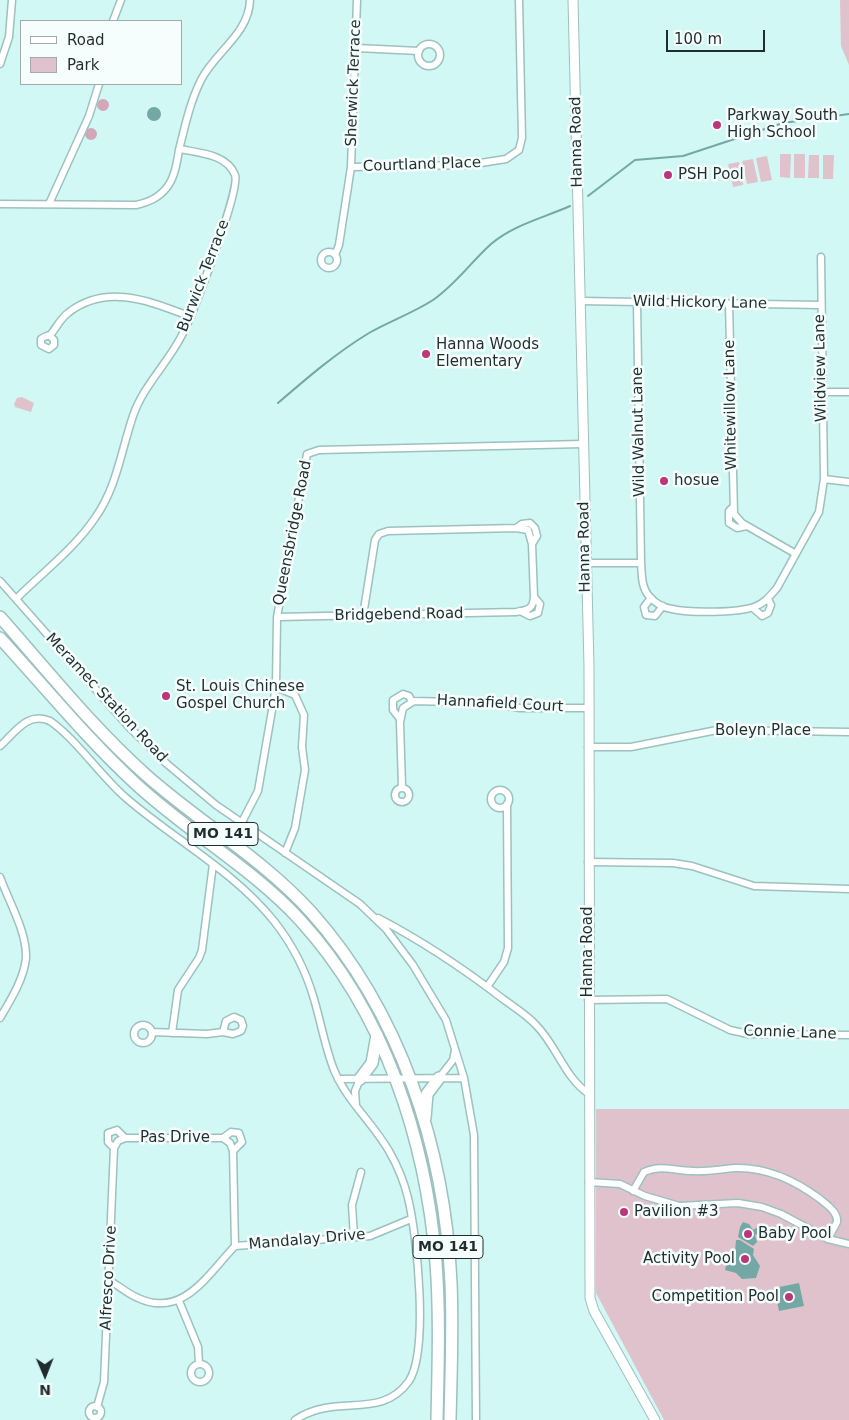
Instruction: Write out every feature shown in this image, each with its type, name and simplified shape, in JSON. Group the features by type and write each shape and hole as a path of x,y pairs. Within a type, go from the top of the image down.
{"highway":[{"name":"MO 141","path":"0,617 112,741 145,774 260,862 311,912 341,949 368,989 390,1031 410,1078 424,1122 440,1189 450,1261 452,1308 450,1420"},
{"name":"MO 141","path":"0,638 102,750 136,784 250,872 285,905 332,960 354,992 377,1035 395,1078 419,1154 434,1242 438,1312 436,1420"},
{"path":"360,1079 372,1063 377,1035"},
{"path":"424,1122 427,1094 438,1078"}],"street":[{"path":"0,64 9,37 12,0"},
{"path":"113,20 121,0"},
{"path":"0,204 124,206 149,202 168,186 174,173 189,110 201,79 246,20 250,0"},
{"name":"Sherwick Terrace","path":"335,255 339,245 351,167 357,48 357,0"},
{"name":"Courtland Place","path":"351,167 468,165 506,159 519,150 522,138 519,0"},
{"name":"Hanna Road","path":"573,0 585,563 589,667 588,1000 591,1303 655,1420"},
{"path":"357,48 418,51"},
{"path":"49,204 89,116 99,85"},
{"name":"Burwick Terrace","path":"16,599 81,536 96,518 111,491 133,415 183,335 226,219 236,188 236,177 232,168 219,158 180,149"},
{"name":"Wildview Lane","path":"768,598 777,588 820,512 824,479 820,305 821,257"},
{"path":"50,336 56,324 69,312 104,297 135,297 190,316"},
{"name":"Wild Hickory Lane","path":"580,301 820,305"},
{"name":"Wild Walnut Lane","path":"636,302 641,563 644,588 651,598"},
{"name":"Whitewillow Lane","path":"729,304 733,507 737,518 747,526 796,554"},
{"path":"822,392 849,392"},
{"name":"Queensbridge Road","path":"242,822 258,791 276,687 277,617 303,466 307,454 312,451 583,444"},
{"path":"824,479 849,482"},
{"path":"363,616 376,540 379,534 388,531 516,528 522,524 530,524 535,528 537,536 532,544"},
{"name":"Bridgebend Road","path":"277,617 530,610 533,606 534,597 532,544 528,530 516,528"},
{"path":"585,563 641,563"},
{"name":"Meramec Station Road","path":"0,581 136,734 192,786 372,915 386,929 413,965 446,1020 464,1078 474,1136 476,1420"},
{"path":"662,606 655,616 646,615 644,608 651,598 662,606 678,610 732,611 753,608 768,598 771,605 768,613 762,616 753,608"},
{"path":"276,687 295,695 302,707 304,716 302,747 304,776 296,828 285,853"},
{"name":"Hannafield Court","path":"402,787 400,719 393,710 393,700 403,694 409,696 412,702 490,703 520,708 588,708"},
{"path":"400,719 403,708 412,702"},
{"path":"0,746 25,722 41,718 54,724 123,795 239,884 263,908 290,946 311,991 327,1051 338,1079 356,1108 381,1139 395,1163 405,1187 412,1219 417,1272 418,1358 409,1380 394,1395 379,1404 324,1408 295,1420"},
{"name":"Boleyn Place","path":"588,747 631,747 717,730 849,732"},
{"path":"487,986 504,962 508,948 507,804"},
{"path":"588,862 673,863 692,866 754,886 849,889"},
{"path":"172,1033 178,990 200,958 202,950 213,864"},
{"path":"0,877 20,929 26,957 22,976 0,1018"},
{"path":"372,915 410,934 487,986 535,1024 558,1054 573,1081 589,1094"},
{"name":"Connie Lane","path":"588,1000 666,999 730,1030 748,1034 849,1035"},
{"path":"152,1032 223,1032"},
{"path":"438,1078 453,1060 456,1049"},
{"path":"338,1079 464,1078"},
{"path":"356,1108 355,1091 360,1079"},
{"name":"Alfresco Drive","path":"97,1407 104,1382 114,1148 121,1139 117,1130 111,1131 106,1138 114,1148"},
{"path":"223,1138 231,1132 239,1133 242,1142 233,1150 235,1246"},
{"name":"Pas Drive","path":"121,1139 223,1138 230,1143 233,1150"},
{"path":"633,1191 644,1172 659,1168 693,1172 745,1168 771,1174 796,1183 819,1198 836,1214 837,1222 828,1239"},
{"path":"354,1237 352,1205 361,1172"},
{"path":"590,1182 614,1182 659,1202 679,1206 738,1203 762,1207 781,1214 828,1239 849,1244"},
{"name":"Mandalay Drive","path":"109,1280 140,1300 160,1304 179,1300 206,1280 235,1246 354,1237 384,1232 412,1219"},
{"path":"179,1300 198,1347 199,1364"}],"green space":[{"path":"840,0 849,0 849,65 841,46"},
{"path":"780,154 791,154 790,178 780,177"},
{"path":"794,154 805,154 805,178 794,178"},
{"path":"809,155 819,155 819,178 808,178"},
{"path":"823,155 834,155 833,179 823,179"},
{"path":"767,156 772,180 761,182 756,158"},
{"path":"753,159 758,182 747,184 742,161"},
{"path":"739,162 743,185 733,187 728,164"},
{"path":"22,397 34,403 31,412 15,407 14,404 17,398"},
{"path":"596,1109 849,1109 849,1420 664,1420 596,1293"}],"shaded area":[{"path":"105,99 108,100 108,110 101,111 98,110 97,103 98,100"},
{"path":"89,128 93,128 97,134 93,140 89,140 85,136 85,132"}],"water":[{"path":"154,107 159,109 161,114 159,119 154,121 149,119 147,114 149,109"},
{"name":"Baby Pool","path":"743,1222 749,1224 753,1230 758,1227 761,1228 760,1233 755,1235 757,1242 753,1246 738,1237"},
{"name":"Activity Pool","path":"736,1240 740,1240 754,1249 753,1255 760,1266 756,1278 742,1279 736,1273 725,1270 727,1261 734,1263"},
{"name":"Competition Pool","path":"799,1283 804,1306 779,1311 774,1288"}],"waterway":[{"path":"588,196 635,160 683,156 783,123 849,114"},
{"path":"278,403 322,366 357,341 433,300 500,237 570,206"}],"place":[{"name":"Parkway South High School","path":"717,125"},
{"name":"PSH Pool","path":"668,175"},
{"name":"Hanna Woods Elementary","path":"426,354"},
{"name":"hosue","path":"664,481"},
{"name":"St. Louis Chinese Gospel Church","path":"166,696"},
{"name":"Pavilion #3","path":"624,1212"},
{"name":"Baby Pool","path":"748,1234"},
{"name":"Activity Pool","path":"745,1259"},
{"name":"Competition Pool","path":"789,1297"}]}
